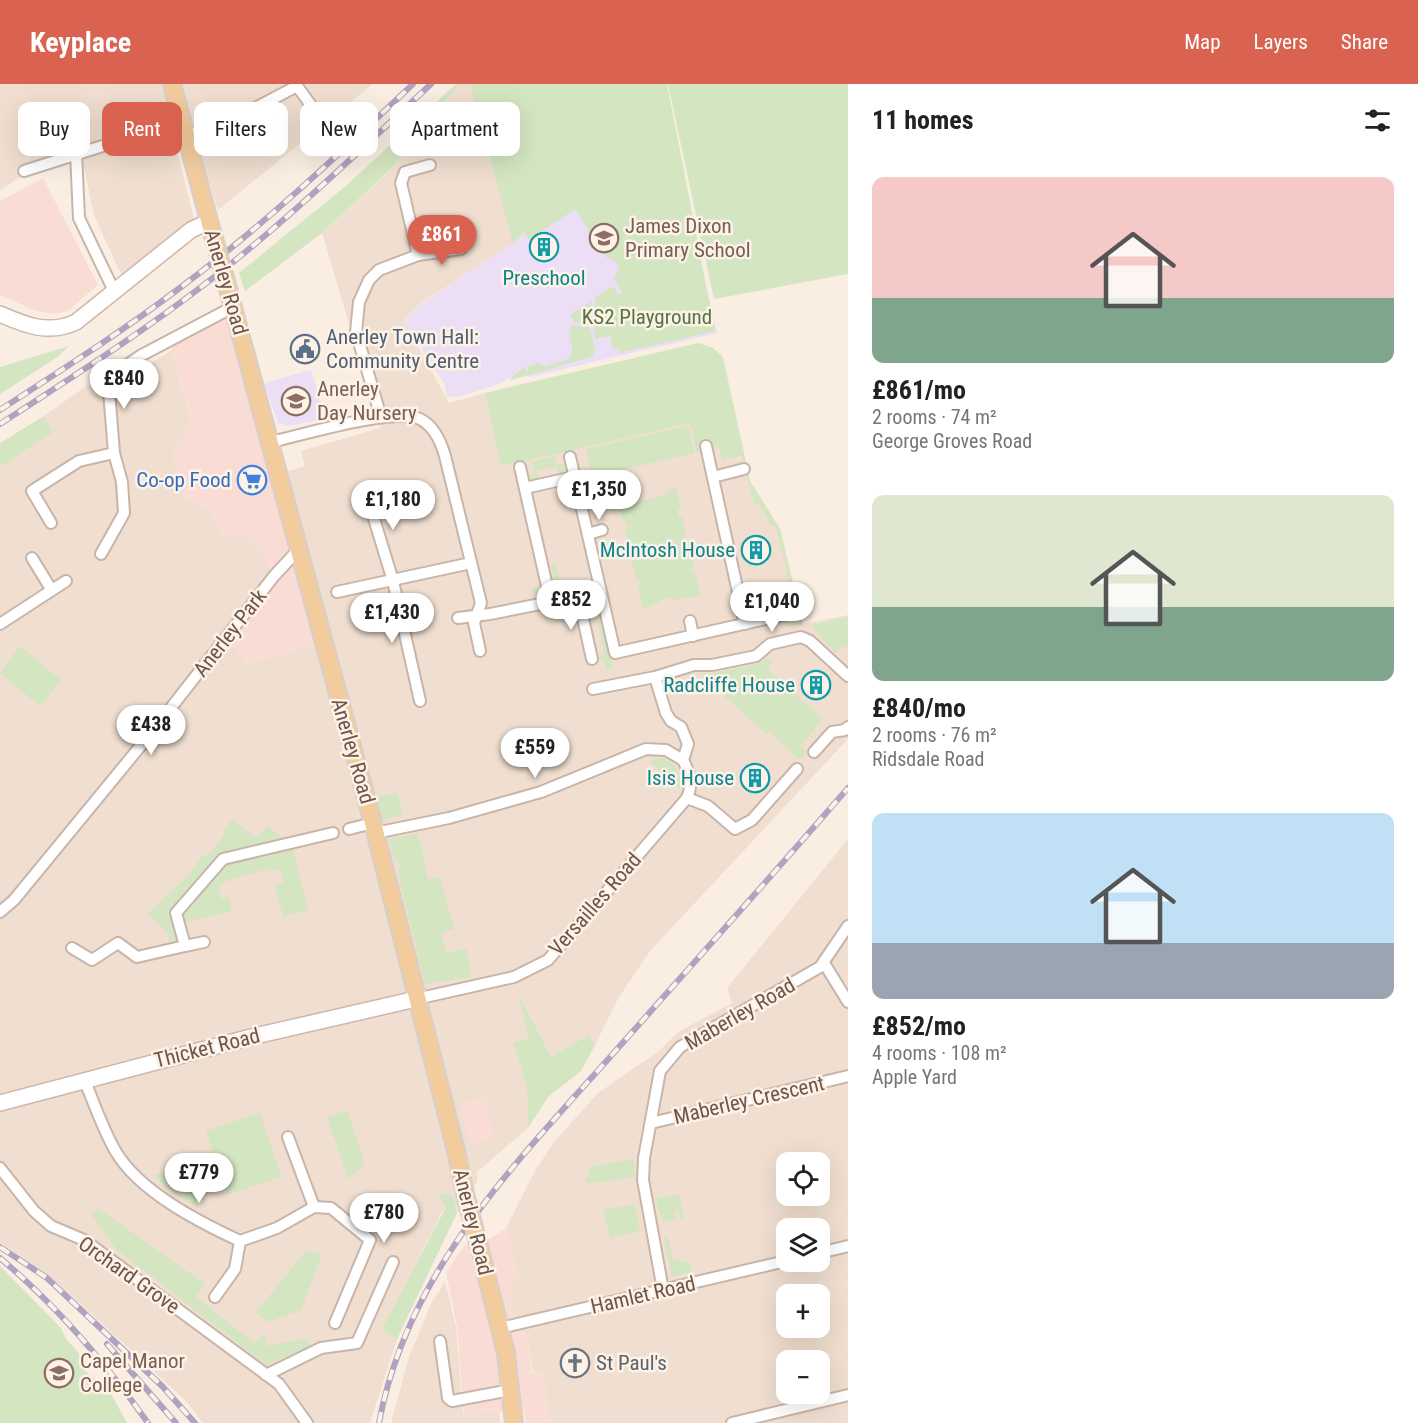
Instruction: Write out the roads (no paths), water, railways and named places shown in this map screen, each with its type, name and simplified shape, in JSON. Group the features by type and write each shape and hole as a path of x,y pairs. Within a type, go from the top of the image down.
{"main road":[{"name":"Anerley Road","path":"172,84 374,828 500,1328 511,1390 514,1423"}],"street":[{"path":"90,150 184,129 225,124 297,86 309,102"},
{"path":"24,171 67,156"},
{"path":"76,156 80,218 114,291"},
{"path":"418,255 401,183 405,172 430,165"},
{"path":"0,314 26,326 65,328 76,322 191,230 211,228"},
{"path":"381,417 356,332 359,302 369,280 379,270 418,255 461,249"},
{"path":"101,554 124,513 122,482 114,453 108,378 231,301"},
{"path":"271,442 381,417 404,416 422,420 441,441 481,603 474,623 480,651"},
{"path":"706,446 745,624"},
{"path":"51,523 32,491 79,461 114,453"},
{"path":"570,457 615,653 792,613"},
{"path":"520,467 547,586"},
{"path":"713,477 744,469"},
{"path":"525,488 574,477"},
{"path":"365,489 393,581 420,700"},
{"path":"588,534 602,530"},
{"name":"Anerley Park","path":"0,912 14,900 97,801 274,576 299,549"},
{"path":"32,558 51,590"},
{"path":"337,592 471,563"},
{"path":"0,624 66,581"},
{"path":"458,618 601,591"},
{"path":"578,596 592,659"},
{"path":"690,621 693,636"},
{"path":"593,689 656,677 693,665 712,665 756,656 770,644 801,636 810,641 848,676"},
{"path":"656,677 666,713 670,721 681,727 688,744 683,760"},
{"path":"814,752 832,732 845,730 848,727"},
{"path":"349,829 449,818 541,792 646,749 666,750 683,760 690,774 691,788 687,798 708,806 735,830 752,820 797,769"},
{"name":"Versailles Road","path":"416,999 514,977 548,960 687,798"},
{"path":"185,946 176,913 223,859 333,833"},
{"name":"Maberley Road","path":"663,1290 643,1180 660,1071 680,1047 812,973 824,963 848,926"},
{"path":"72,948 92,960 118,943 137,957 204,942"},
{"path":"824,963 848,1002"},
{"name":"Thicket Road","path":"0,1103 251,1036 416,999"},
{"name":"Maberley Crescent","path":"651,1123 848,1076"},
{"path":"84,1080 116,1152 133,1173 189,1215 240,1240 277,1228 314,1207 331,1208 370,1240 335,1323"},
{"path":"288,1137 314,1207"},
{"name":"Orchard Grove","path":"0,1168 34,1211 51,1226 84,1240 279,1384 307,1423"},
{"path":"215,1297 235,1269 240,1240"},
{"path":"830,1250 848,1246"},
{"path":"266,1375 321,1348 357,1343 393,1262"},
{"name":"Hamlet Road","path":"500,1328 776,1263"},
{"path":"440,1341 448,1398 452,1401 511,1390"},
{"path":"732,1423 848,1395"}],"railway":[{"path":"0,410 112,337 239,242 298,191 413,84"},
{"path":"0,424 127,340 219,273 296,209 431,84"},
{"path":"379,1423 393,1368 413,1317 439,1270 469,1224 537,1139 848,788"},
{"path":"0,1247 47,1278 162,1386 195,1423"},
{"path":"0,1258 61,1315 115,1378 148,1423"},
{"path":"107,1344 176,1423"}],"place":[{"name":"James Dixon Primary School","path":"604,238"},
{"name":"Preschool","path":"544,247"},
{"name":"Anerley Town Hall: Community Centre","path":"305,349"},
{"name":"Anerley Day Nursery","path":"296,401"},
{"name":"Co-op Food","path":"252,480"},
{"name":"McIntosh House","path":"756,550"},
{"name":"Radcliffe House","path":"816,685"},
{"name":"Isis House","path":"755,778"},
{"name":"St Paul's","path":"575,1363"},
{"name":"Capel Manor College","path":"59,1373"}],"park label":[{"name":"KS2 Playground","path":"647,317"}]}
